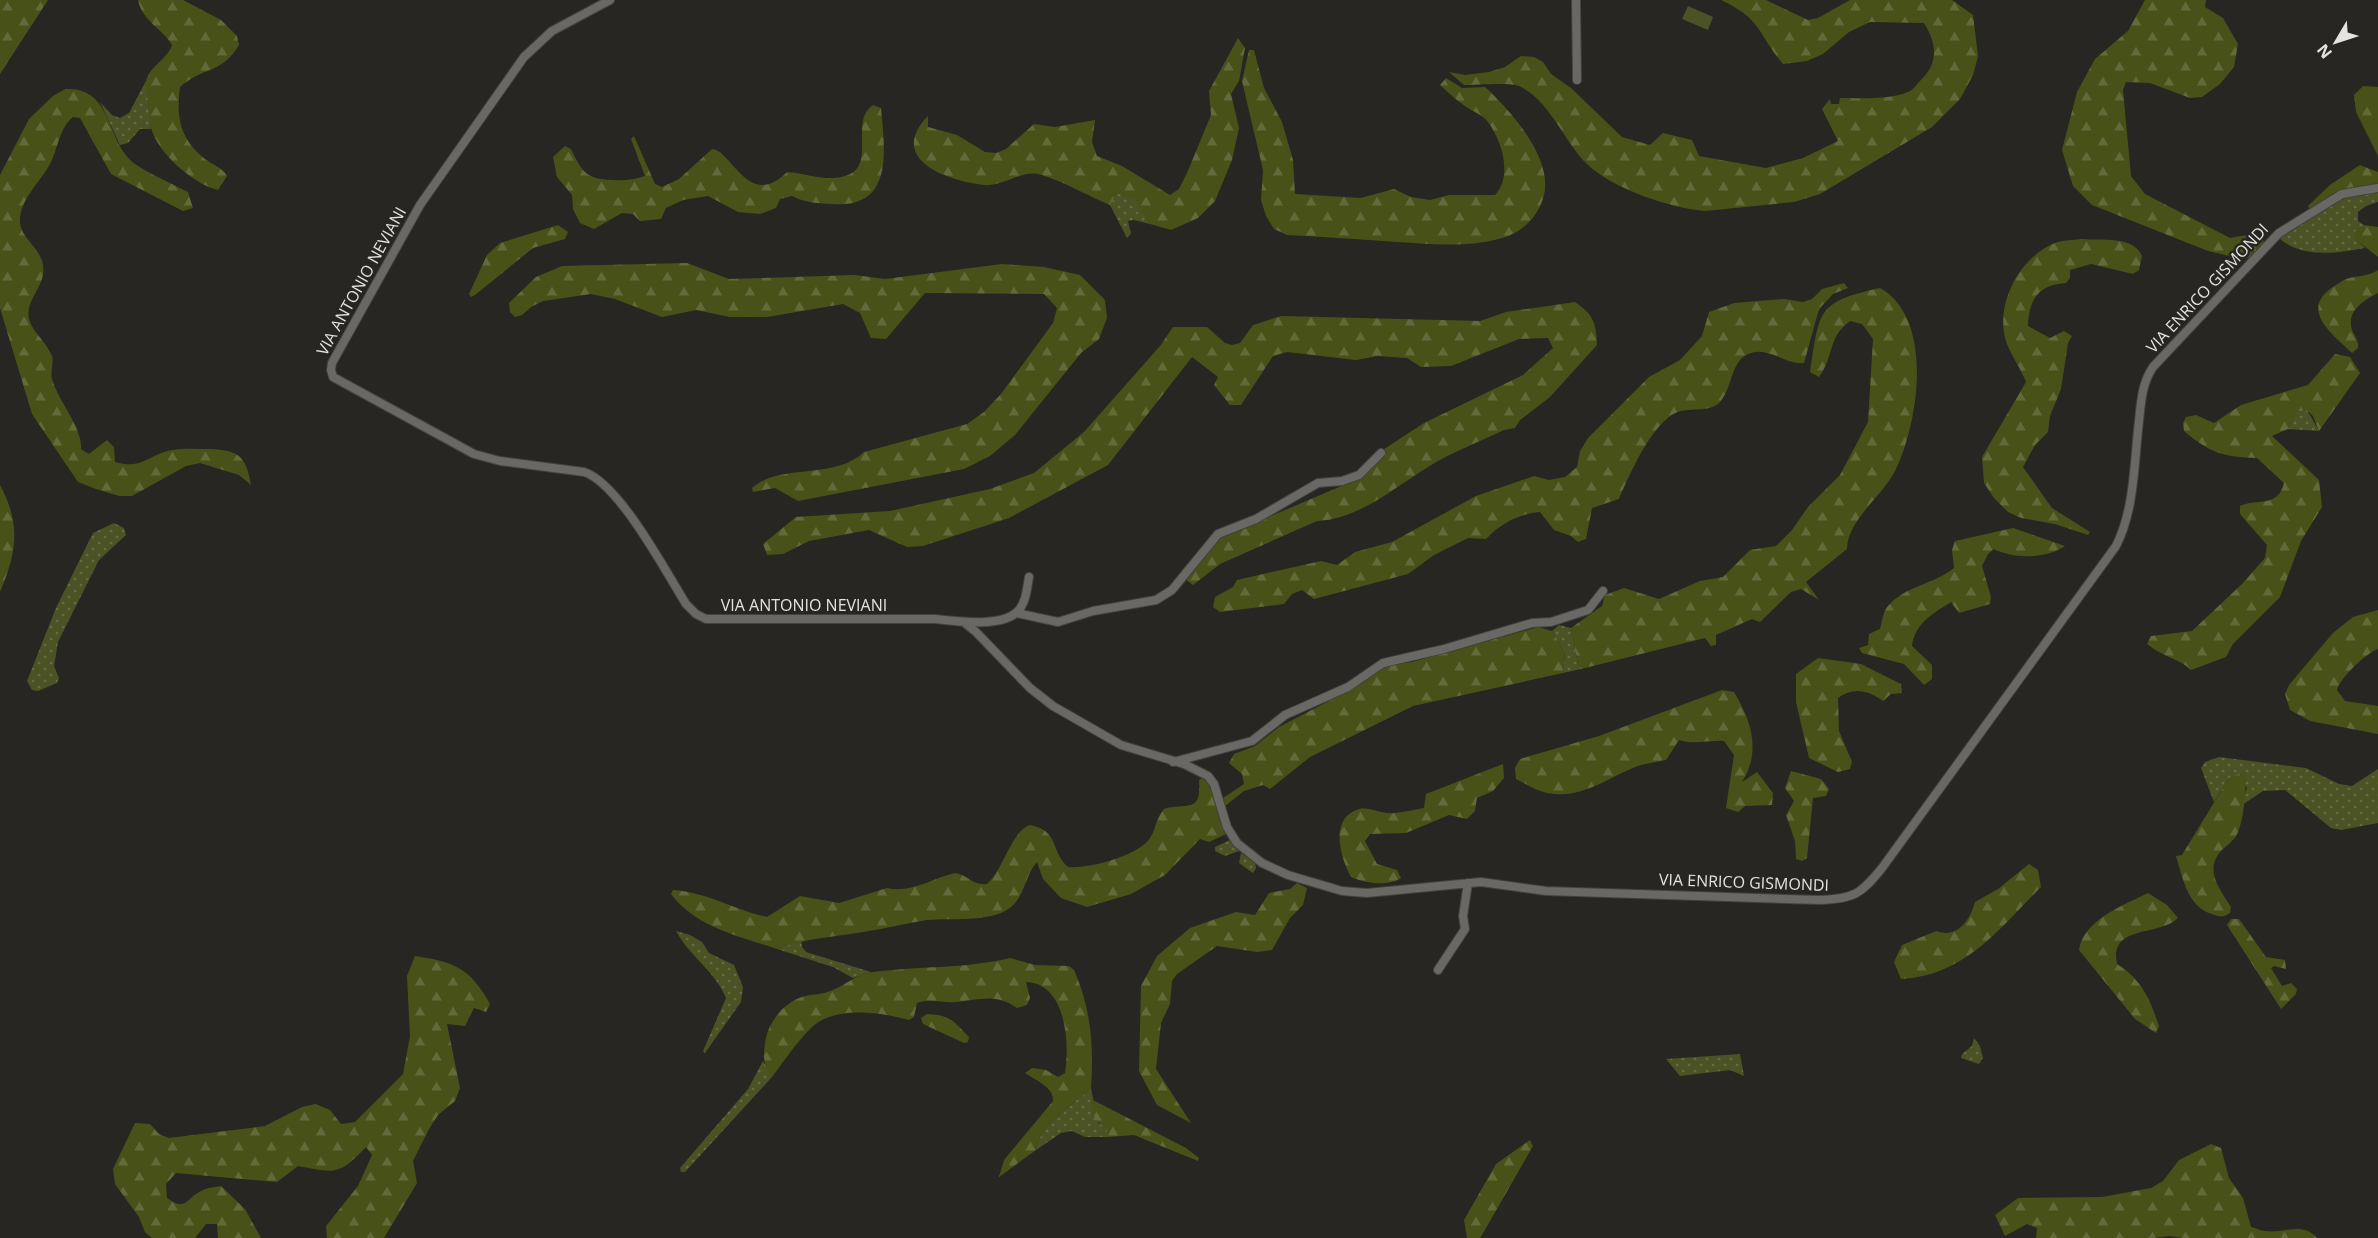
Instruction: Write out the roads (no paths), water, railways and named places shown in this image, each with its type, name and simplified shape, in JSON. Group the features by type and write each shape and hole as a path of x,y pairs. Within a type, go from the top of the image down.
{"street":[{"name":"VIA ANTONIO NEVIANI","path":"610,0 552,31 524,57 414,215 332,363 332,376 474,454 500,461 584,472 598,478 617,497 686,604 703,618 730,621 934,619 966,624 1006,618 1016,613"},
{"path":"1576,0 1577,80"},
{"name":"VIA ENRICO GISMONDI","path":"966,624 1030,688 1053,706 1121,745 1184,764 1210,778 1214,784 1227,827 1237,843 1251,856 1282,873 1342,891 1367,893 1467,883 1492,883 1546,891 1820,900 1849,898 1863,890 1882,868 2116,546 2124,527 2130,495 2142,393 2152,369 2278,233 2310,216 2342,194 2378,188"},
{"path":"1029,577 1027,591 1016,613 1058,622 1093,611 1156,600 1172,590 1218,534 1256,519 1318,483 1342,481 1359,475 1381,453"},
{"path":"1173,762 1252,741 1285,716 1348,687 1383,663 1444,649 1532,623 1551,622 1588,610 1603,591"},
{"path":"1438,970 1465,929 1463,916 1467,883"}]}
